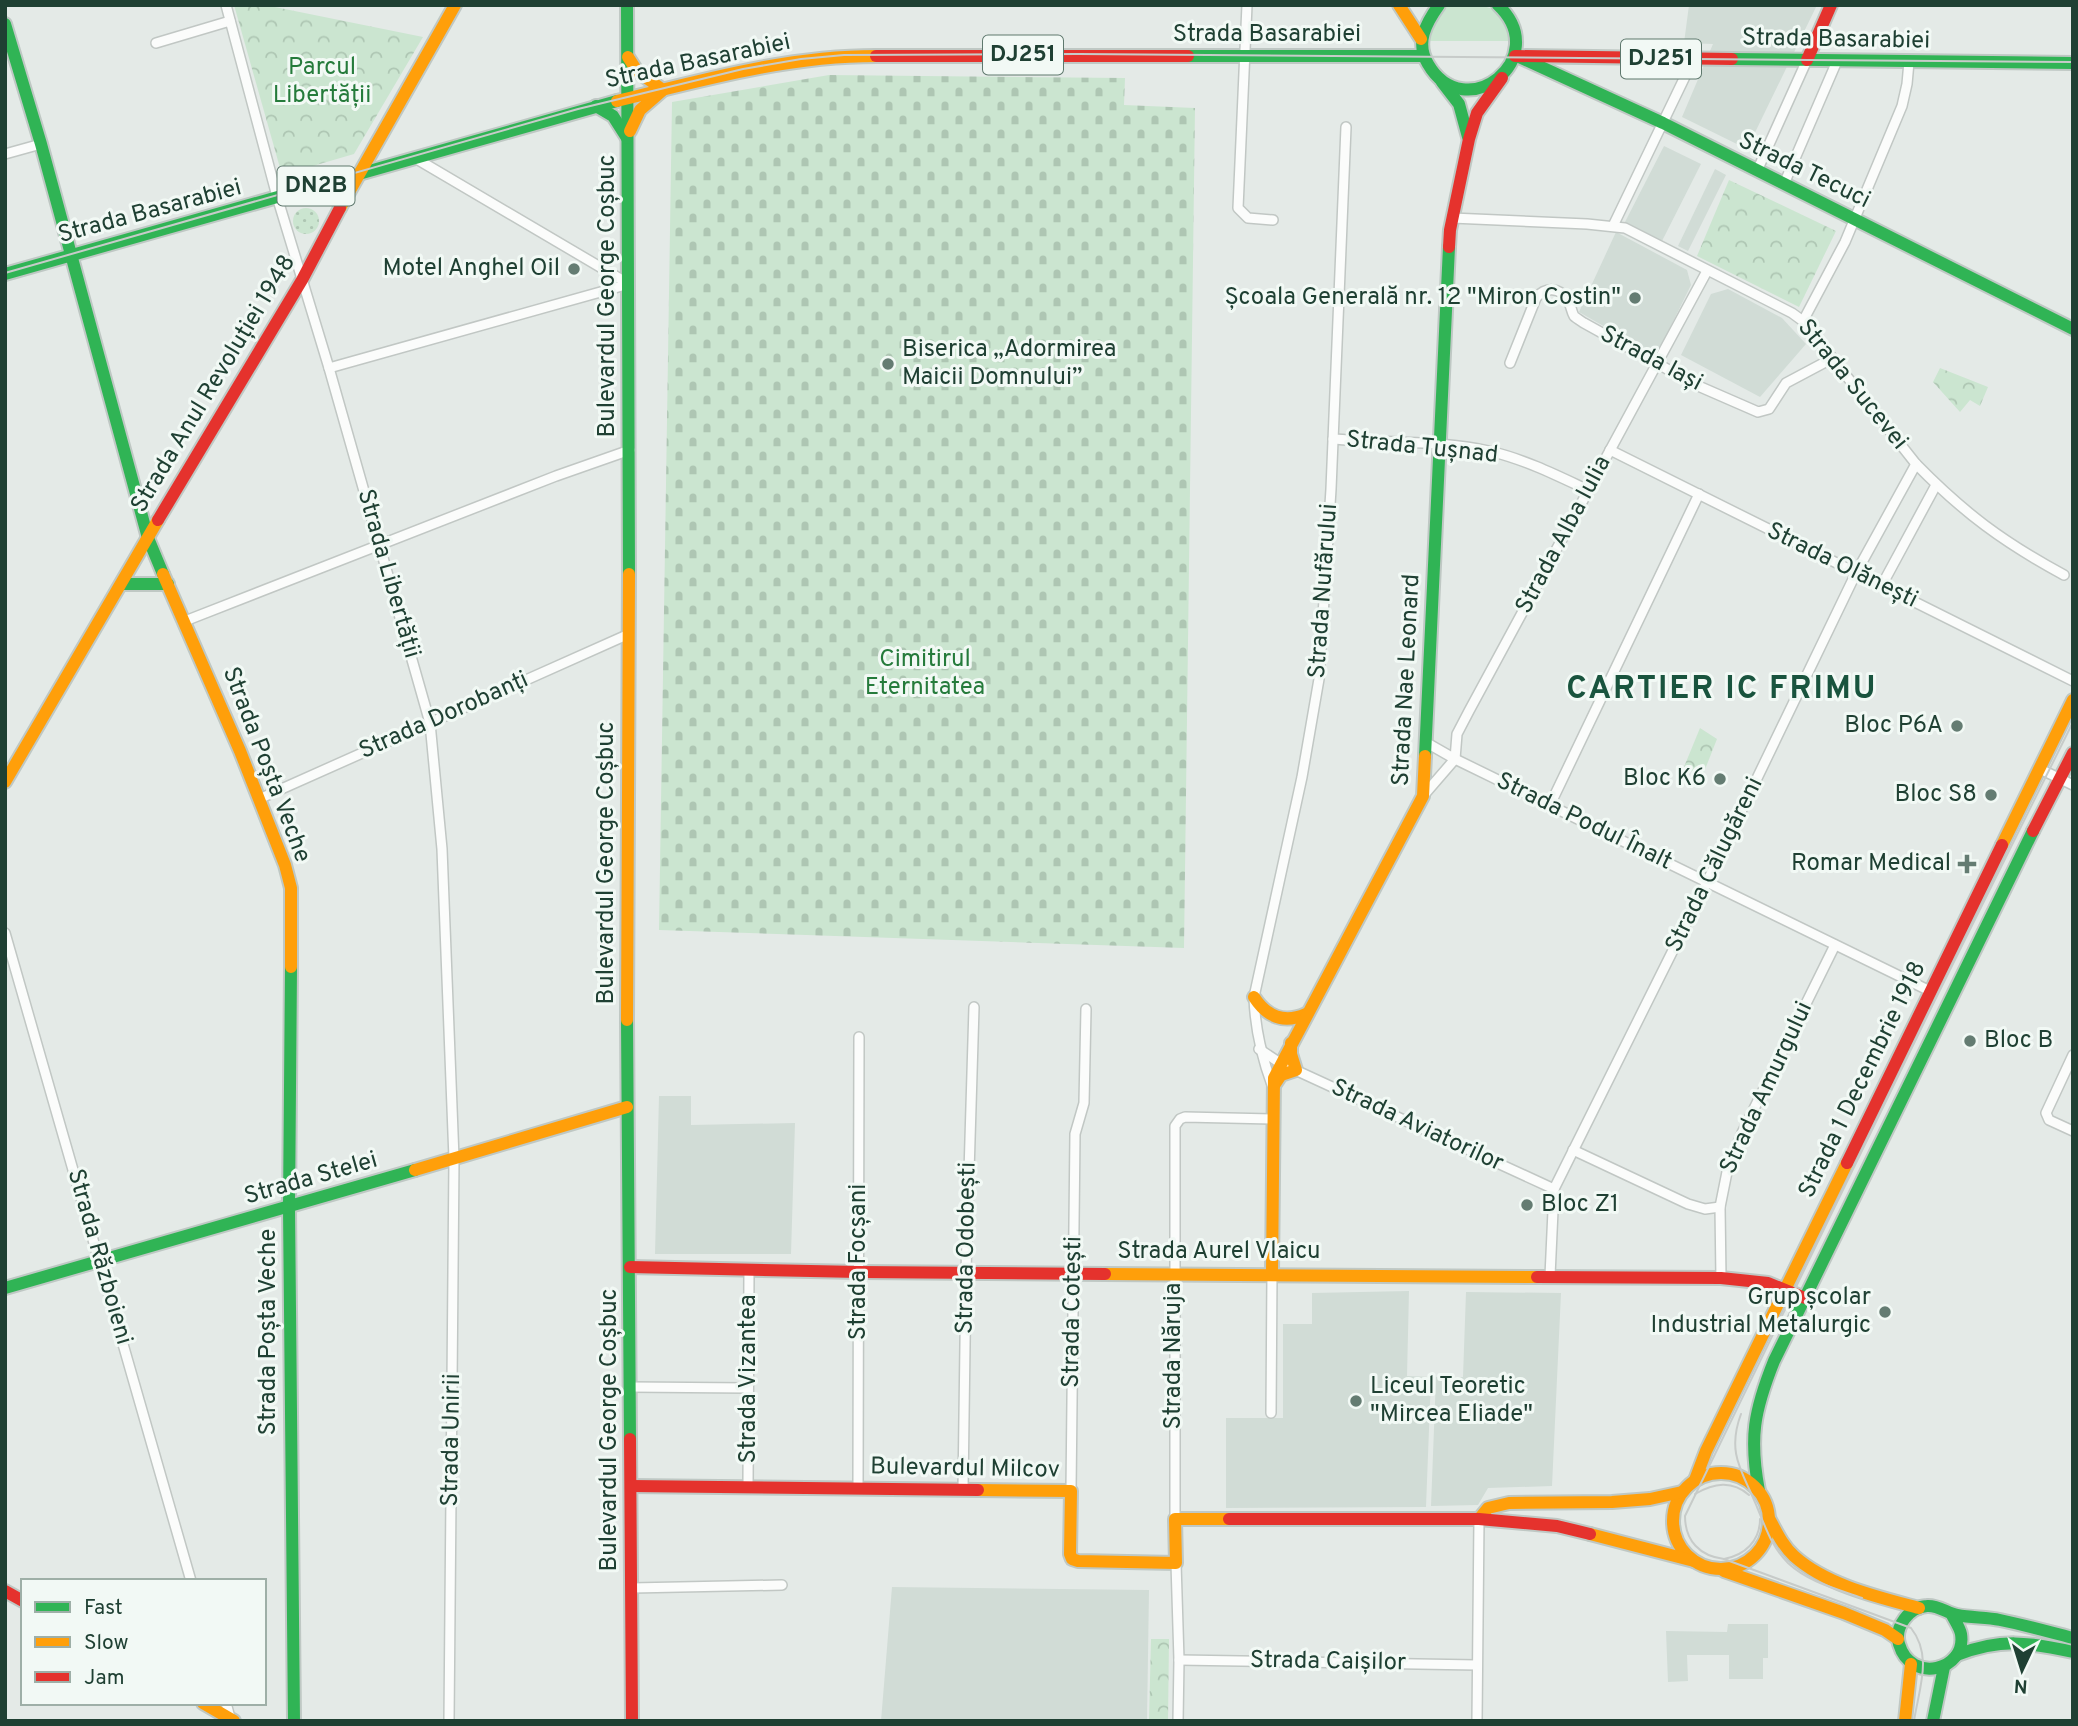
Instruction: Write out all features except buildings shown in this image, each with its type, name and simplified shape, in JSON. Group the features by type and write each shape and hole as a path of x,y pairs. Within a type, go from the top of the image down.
{"main road":[{"name":"Strada Anul Revoluției 1948","path":"5,782 302,280 358,173 455,5"},
{"name":"Bulevardul George Coșbuc","path":"627,5 630,450 627,1107 632,1721"},
{"path":"1399,5 1421,40 1423,56"},
{"path":"1421,40 1429,16 1439,5"},
{"path":"1498,5 1515,30"},
{"path":"1513,5 1515,56"},
{"path":"1807,60 1831,5"},
{"name":"Strada Poșta Veche","path":"5,24 41,144 148,538 259,799 285,865 290,888 289,1207 294,1721"},
{"path":"627,55 637,71 663,90 640,110 628,139"},
{"name":"Strada Basarabiei","path":"5,274 596,106 743,70 802,60 844,56 1423,56"},
{"name":"Strada Nae Leonard","path":"1423,56 1428,67 1460,104 1469,139"},
{"name":"Strada Basarabiei","path":"1515,56 2073,63"},
{"name":"Strada Nae Leonard","path":"1272,1273 1272,1087 1280,1062 1423,796 1438,445 1452,218 1477,113 1515,56"},
{"name":"Strada Tecuci","path":"1515,56 1662,123 2073,328"},
{"path":"1439,80 1465,90 1480,89 1504,75"},
{"path":"596,106 613,116 628,139"},
{"path":"122,584 168,584"},
{"name":"Strada 1 Decembrie 1918","path":"1695,1480 1783,1288 2073,700"},
{"name":"Strada 1 Decembrie 1918","path":"1759,1491 1752,1457 1755,1423 1761,1394 1774,1361 2043,808 2073,753"},
{"path":"1254,997 1264,1011 1277,1019 1292,1020 1306,1014"},
{"path":"1272,1087 1281,1075 1296,1070 1291,1054 1291,1042"},
{"name":"Strada Stelei","path":"5,1288 627,1107"},
{"name":"Strada Aurel Vlaicu","path":"630,1267 859,1272 1721,1278 1768,1283 1805,1298"},
{"path":"1694,1561 1678,1545 1674,1535 1673,1513 1682,1492 1695,1480 1717,1473 1742,1477 1759,1491 1780,1540 1795,1558 1814,1570 1852,1586 1919,1608 1937,1606 1952,1615 1959,1624 1962,1634 1957,1655"},
{"name":"Bulevardul Milcov","path":"631,1486 1071,1491 1072,1559 1176,1563"},
{"path":"1479,1519 1488,1508 1508,1503 1612,1502 1650,1499 1682,1492"},
{"path":"1176,1563 1175,1518 1479,1519 1557,1526 1720,1569 1844,1613 1885,1630 1898,1639"},
{"path":"1720,1569 1740,1566 1757,1554 1767,1536 1770,1520"},
{"path":"5,1591 21,1600"},
{"path":"1919,1608 1901,1623 1898,1639 1904,1657 1911,1664 1931,1670 1944,1667 1957,1655 1980,1645 2007,1640 2073,1652"},
{"path":"1952,1615 1990,1618 2073,1638"},
{"path":"1905,1721 1911,1664"},
{"path":"1933,1721 1944,1667"},
{"path":"206,1705 231,1720"}],"street":[{"name":"Strada Libertății","path":"226,5 277,198 329,368 430,723 442,849 454,1159"},
{"path":"1247,5 1238,208 1248,218 1273,220"},
{"path":"156,43 230,21"},
{"path":"1613,226 1693,60"},
{"path":"1757,171 1807,60"},
{"path":"1784,184 1837,61"},
{"path":"1803,321 1845,242 1902,106 1909,62"},
{"name":"Strada Nufărului","path":"1272,1087 1259,1049 1254,1019 1254,997 1319,679 1333,439 1346,127"},
{"path":"5,154 41,144"},
{"path":"413,157 629,284"},
{"name":"Strada Sucevei","path":"1452,218 1625,228 1792,313 1803,321 1916,464 1936,485 1987,529 2018,550 2064,575"},
{"name":"Strada Alba Iulia","path":"1423,796 1455,759 1457,734 1707,271"},
{"path":"329,368 629,284"},
{"name":"Strada Iași","path":"1510,363 1536,298 1541,292 1552,289 1569,301 1575,317 1696,385 1758,412 1769,409 1786,383 1833,358"},
{"name":"Strada Tușnad","path":"1333,439 1438,445 1494,453 1588,490"},
{"path":"185,621 630,450"},
{"name":"Strada Olănești","path":"1610,450 2073,681"},
{"name":"Strada Călugăreni","path":"1550,1276 1554,1189 1707,882 1856,573 1916,464"},
{"path":"1882,585 1936,485"},
{"path":"1550,805 1699,494"},
{"name":"Strada Dorobanți","path":"259,799 629,634"},
{"name":"Strada Podul Înalt","path":"1427,743 1930,991"},
{"path":"2040,769 2073,785"},
{"name":"Strada Războieni","path":"5,933 190,1579"},
{"name":"Strada Amurgului","path":"1721,1278 1720,1207 1727,1167 1835,945"},
{"name":"Strada Odobești","path":"963,1489 974,1007"},
{"name":"Strada Cotești","path":"1071,1491 1075,1133 1084,1103 1086,1009"},
{"name":"Strada Focșani","path":"858,1488 859,1037"},
{"path":"1259,1049 1280,1062"},
{"path":"2073,1055 2046,1113 2049,1121 2073,1131"},
{"name":"Strada Aviatorilor","path":"1280,1062 1554,1189"},
{"name":"Strada Năruja","path":"1175,1518 1174,1273 1177,1122 1185,1117 1272,1119"},
{"path":"1573,1150 1688,1205 1705,1209 1720,1207"},
{"name":"Strada Unirii","path":"449,1721 454,1159"},
{"name":"Strada Vizantea","path":"748,1488 749,1269"},
{"path":"1271,1413 1272,1273"},
{"path":"630,1387 748,1388"},
{"path":"1477,1721 1479,1519"},
{"path":"1176,1563 1178,1721"},
{"path":"632,1588 782,1585"},
{"name":"Strada Caișilor","path":"1179,1660 1477,1665"}],"shaded area":[{"path":"1689,5 1817,5 1747,149 1682,117 1713,44 1684,43"},
{"path":"1664,146 1701,164 1662,241 1625,222"},
{"path":"1715,169 1726,175 1688,251 1678,246"},
{"name":"Școala Generală nr. 12 \"Miron Costin\"","path":"1616,232 1687,270 1691,285 1656,356 1579,312"},
{"name":"Școala Generală nr. 12 \"Miron Costin\"","path":"1728,289 1782,318 1806,344 1760,397 1681,355 1711,294"},
{"path":"659,1096 691,1096 691,1125 795,1123 791,1254 655,1254"},
{"name":"Liceul Teoretic \"Mircea Eliade\"","path":"1409,1291 1407,1376 1431,1377 1426,1507 1226,1508 1226,1418 1283,1418 1283,1324 1312,1324 1312,1293"},
{"path":"1466,1292 1561,1293 1552,1486 1488,1488 1478,1505 1431,1506 1436,1377 1463,1377"},
{"path":"892,1587 1149,1590 1147,1721 881,1721"},
{"path":"1728,1624 1768,1624 1768,1658 1763,1658 1763,1679 1729,1679 1729,1655 1687,1655 1688,1681 1668,1682 1666,1631 1727,1632"}],"green space":[{"name":"Parcul Libertății","path":"234,5 265,5 423,37 354,154 282,175"},
{"path":"1451,5 1482,6 1497,12 1503,18 1510,41 1427,41 1435,20"},
{"name":"Cimitirul Eternitatea","path":"829,75 1125,78 1124,105 1195,108 1184,948 659,930 672,102"},
{"path":"1729,180 1836,231 1799,307 1697,256"},
{"path":"306,208 315,212 319,221 315,230 306,234 297,230 293,221 297,212"},
{"path":"1940,368 1988,387 1980,406 1970,400 1960,412 1933,382"},
{"path":"1700,728 1717,739 1702,777 1684,767"},
{"path":"1151,1639 1169,1639 1168,1721 1149,1721"}],"tram line":[{"path":"5,273 578,109 743,69 801,59 844,55 1079,54 2073,62"},
{"path":"1914,1721 1923,1661 1918,1639 1911,1628 1708,1555 1691,1540 1685,1516 2073,722"},
{"path":"1741,1414 1735,1440 1738,1462 1777,1550 1804,1575 1862,1598"},
{"path":"1695,1494 1709,1487 1729,1485 1749,1495"},
{"path":"1724,1559 1750,1546 1757,1534 1760,1519"}],"traffic: fast":[{"path":"627,5 629,574"},
{"path":"1439,5 1424,33 1424,56 1444,82 1462,89 1481,87 1498,78 1510,64 1516,46 1513,25 1498,5"},
{"path":"5,24 41,144 148,538 163,574"},
{"path":"1188,56 1423,56"},
{"path":"1517,56 1663,123 2073,329"},
{"path":"1732,59 2073,63"},
{"path":"1442,82 1459,104 1468,137"},
{"path":"5,274 617,101"},
{"path":"596,106 613,116 627,138"},
{"path":"1425,756 1449,247"},
{"path":"122,584 168,584"},
{"path":"1759,1491 1754,1455 1755,1425 1774,1361 2033,831"},
{"path":"291,967 289,1207 294,1721"},
{"path":"627,1020 630,1439"},
{"path":"5,1288 415,1170"},
{"path":"1952,1615 1961,1634 1961,1646 1956,1657 1937,1668 1915,1665 1905,1657 1898,1638 1901,1625 1914,1610 1927,1606 1957,1615 2000,1620 2073,1638"},
{"path":"1957,1655 1987,1646 2015,1643 2073,1652"},
{"path":"1933,1721 1944,1667"}],"traffic: slow":[{"path":"340,208 455,5"},
{"path":"1399,5 1421,39"},
{"path":"617,101 778,65 876,56"},
{"path":"628,57 637,71 663,90 640,110 630,131"},
{"path":"5,782 158,520"},
{"path":"163,574 240,751 285,865 291,888 291,967"},
{"path":"627,1020 629,574"},
{"path":"2002,845 2073,700"},
{"path":"1272,1273 1274,1078 1423,796 1425,756"},
{"path":"1254,997 1270,1014 1277,1017 1290,1018 1306,1014"},
{"path":"1275,1084 1281,1075 1296,1070 1291,1043"},
{"path":"415,1170 627,1107"},
{"path":"1695,1480 1706,1451 1847,1163"},
{"path":"1105,1274 1537,1277"},
{"path":"1721,1473 1739,1476 1755,1487 1766,1503 1769,1521 1766,1539 1755,1555 1739,1566 1721,1569 1703,1566 1687,1555 1676,1539 1673,1521 1676,1503 1687,1487 1703,1476 1721,1473"},
{"path":"978,1490 1071,1491 1070,1554 1072,1559 1078,1561 1176,1563 1175,1519 1229,1519"},
{"path":"1479,1519 1488,1508 1509,1503 1612,1502 1650,1499 1682,1492"},
{"path":"1770,1520 1790,1552 1821,1575 1853,1589 1919,1608"},
{"path":"1590,1534 1694,1561"},
{"path":"1724,1571 1844,1613 1885,1630 1898,1639"},
{"path":"1905,1721 1911,1664"},
{"path":"206,1705 234,1721"}],"traffic: jam":[{"path":"1807,60 1831,5"},
{"path":"876,56 1188,56"},
{"path":"1515,56 1732,59"},
{"path":"1449,247 1450,230 1469,139 1477,113 1502,78"},
{"path":"158,520 302,280 340,208"},
{"path":"2033,831 2073,753"},
{"path":"1847,1163 2002,845"},
{"path":"630,1267 1105,1274"},
{"path":"1537,1277 1721,1278 1768,1283 1805,1298"},
{"path":"630,1439 632,1721"},
{"path":"631,1486 978,1490"},
{"path":"1229,1519 1479,1519 1557,1526 1590,1534"},
{"path":"5,1591 21,1600"}],"place":[{"name":"Motel Anghel Oil","path":"574,269"},
{"name":"Școala Generală nr. 12 \"Miron Costin\"","path":"1635,298"},
{"name":"Biserica „Adormirea Maicii Domnului”","path":"888,364"},
{"name":"Bloc P6A","path":"1957,726"},
{"name":"Bloc K6","path":"1720,779"},
{"name":"Bloc S8","path":"1991,795"},
{"name":"Romar Medical","path":"1967,864"},
{"name":"Bloc B","path":"1970,1041"},
{"name":"Bloc Z1","path":"1527,1205"},
{"name":"Grup școlar Industrial Metalurgic","path":"1885,1312"},
{"name":"Liceul Teoretic \"Mircea Eliade\"","path":"1356,1401"}],"district":[{"name":"CARTIER IC FRIMU","path":"1722,690"}]}
